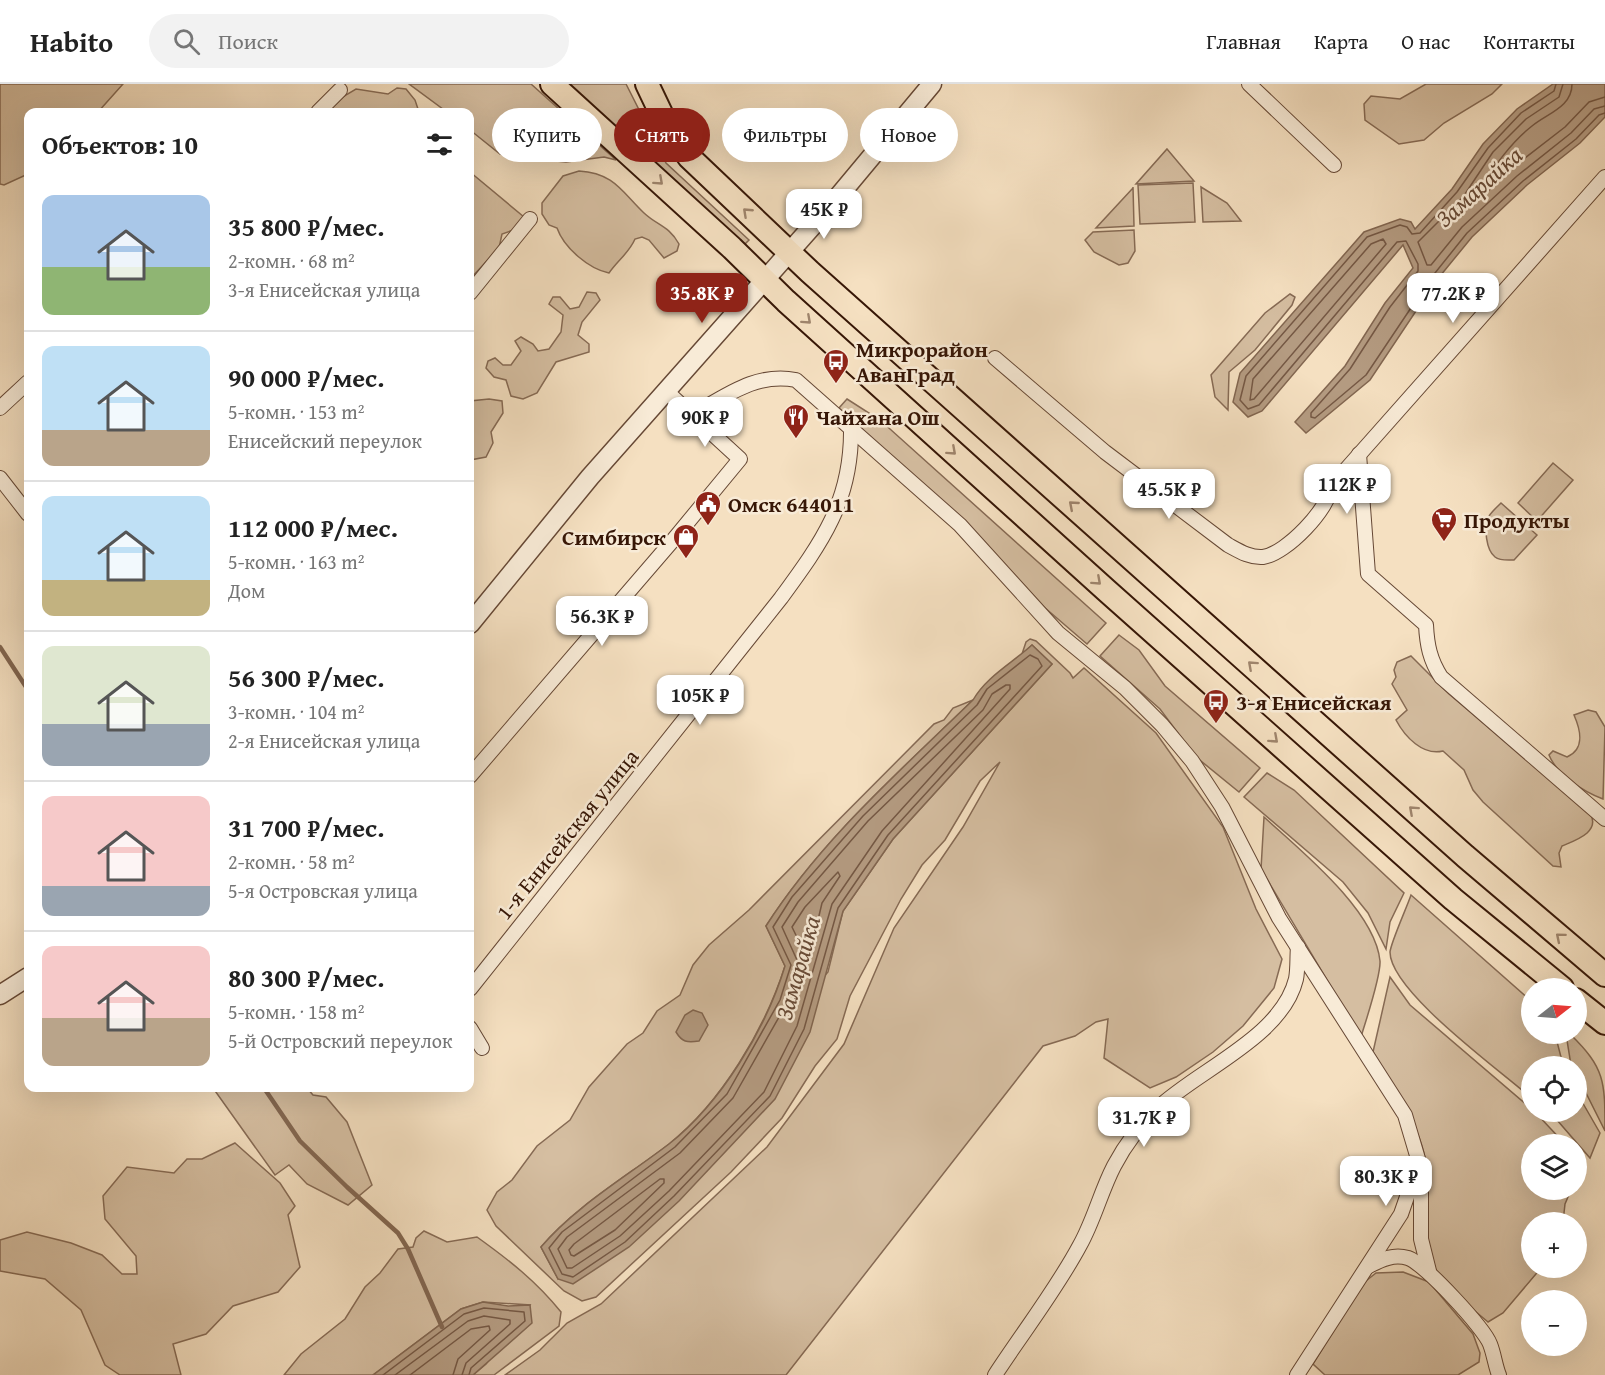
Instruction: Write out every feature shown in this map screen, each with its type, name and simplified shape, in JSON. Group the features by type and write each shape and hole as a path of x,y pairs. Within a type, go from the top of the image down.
{"main road":[{"path":"552,84 1089,574 1453,898 1550,978"},
{"path":"647,84 668,128 689,158 789,253 1465,856 1605,975"},
{"path":"1590,1011 1605,1041"}],"street":[{"path":"474,619 590,477 789,253 932,84"},
{"path":"1250,84 1334,165"},
{"path":"322,108 340,90"},
{"path":"995,358 1105,452 1219,538 1250,556 1262,557 1275,554 1323,508 1330,496 1328,489 1605,177"},
{"path":"474,288 530,219"},
{"path":"692,414 749,383 780,377 796,380 960,525 1058,633 1125,688 1162,725 1192,761 1222,807 1279,918 1336,1010 1396,1098 1412,1132 1417,1152 1423,1192 1421,1239 1430,1271"},
{"path":"0,408 24,386"},
{"path":"474,771 740,459 666,391"},
{"name":"1-я Енисейская улица","path":"474,984 781,598 814,552 831,526 841,497 851,451 851,428"},
{"path":"1359,454 1368,574 1426,625 1427,645 1441,676 1605,819"},
{"path":"0,478 24,509"},
{"path":"995,1375 1078,1248 1096,1215 1114,1166 1131,1139 1158,1108 1188,1084 1229,1058 1266,1025 1284,1002 1296,980 1298,947"},
{"path":"0,995 24,980"},
{"path":"474,1035 482,1048"},
{"path":"1297,1375 1369,1266 1408,1199 1416,1177 1417,1152"},
{"path":"1369,1266 1394,1257 1409,1258 1430,1271 1483,1331 1490,1344 1499,1375"}],"shaded area":[{"path":"0,84 123,84 102,108 24,108 24,176 4,185 0,184"},
{"path":"409,84 531,84 558,108 492,108 492,148 474,133 474,108 442,108"},
{"path":"565,84 626,84 638,108 614,108 614,128 602,117 602,108 592,108"},
{"path":"1426,84 1502,84 1492,94 1444,123 1424,140 1399,144 1365,120 1364,104 1371,96 1400,99"},
{"path":"397,88 406,89 415,100 418,108 327,108 356,89 388,94"},
{"path":"602,147 614,160 602,157"},
{"path":"1167,149 1194,181 1136,184"},
{"path":"652,162 665,162 749,240 744,245"},
{"path":"579,171 601,175 616,185 644,213 671,233 679,244 677,251 664,258 649,240 642,237 635,239 609,273 593,267 578,256 565,243 557,228 549,225 542,214 542,203 563,176"},
{"path":"474,175 524,217 522,227 502,234 499,248 474,275"},
{"path":"1193,183 1195,222 1140,224 1138,185"},
{"path":"1201,187 1227,203 1241,221 1203,222"},
{"path":"1133,188 1134,226 1096,228"},
{"path":"1134,230 1135,251 1128,263 1119,265 1094,252 1085,240 1093,232"},
{"path":"587,292 596,293 600,300 582,322 578,335 589,344 589,352 556,362 537,393 523,399 511,396 506,380 494,377 486,368 488,361 495,358 503,365 511,365 521,351 515,341 521,337 533,344 538,351 549,349 561,332 563,315 549,304 553,297 560,297 570,309 579,307"},
{"path":"1290,294 1295,297 1292,305 1255,350 1229,372 1228,410 1215,397 1211,375 1265,313"},
{"path":"489,399 502,401 503,413 491,432 493,443 486,457 474,459 474,401"},
{"path":"847,399 880,420 1106,623 1087,644 1044,607 980,537 839,408"},
{"path":"1553,463 1573,480 1537,521 1518,503"},
{"path":"1501,503 1537,535 1514,560 1497,558 1492,554 1488,544 1486,533 1488,518"},
{"path":"1119,635 1139,650 1165,686 1260,768 1239,792 1196,757 1160,709 1100,656"},
{"path":"1030,639 1036,641 1073,678 1084,668 1156,733 1223,827 1256,909 1282,959 1274,988 1243,1026 1213,1052 1176,1077 1150,1088 1104,1058 1108,1019 1096,1022 1075,1036 1043,1046 786,1375 505,1375 540,1350 567,1323 601,1304 767,1147 844,1044 894,928 963,827 1000,762 980,781 945,840 922,865 901,899 850,996 837,1039 815,1066 782,1118 731,1172 596,1297 582,1301 564,1291 496,1226 487,1210 497,1192 512,1180 537,1146 570,1120 589,1087 627,1044 643,1033 657,1011 680,995 693,965 709,945 749,910 934,724 944,720 953,708 973,700 836,835 788,895 766,926 785,966 766,1015 739,1063 706,1108 688,1127 669,1144 570,1218 541,1247 558,1279 828,972 843,911 893,839 1052,664 1032,645 1022,654 1026,642"},
{"path":"1411,656 1449,694 1590,813 1593,820 1590,830 1580,838 1562,846 1559,853 1561,867 1553,866 1483,802 1473,790 1464,770 1443,751 1428,751 1415,744 1400,726 1396,720 1407,710 1392,684 1396,677 1394,670 1397,662"},
{"path":"1588,710 1596,712 1605,727 1603,799 1572,782 1558,769 1549,755 1553,751 1567,757 1573,754 1580,739 1574,715"},
{"path":"1267,773 1294,790 1404,893 1390,922 1386,949 1368,913 1343,882 1244,797"},
{"path":"1264,817 1334,882 1365,922 1375,942 1380,968 1361,1037 1261,869"},
{"path":"1411,895 1521,992 1521,1044 1558,1044 1561,1056 1521,1056 1521,1089 1468,1046 1424,1006 1407,986 1395,968 1390,952"},
{"path":"1390,977 1410,1005 1521,1100 1521,1122 1544,1122 1556,1134 1521,1134 1521,1200 1567,1200 1564,1212 1521,1212 1521,1278 1533,1278 1503,1313 1488,1322 1443,1281 1434,1266 1427,1233 1427,1180 1422,1146 1406,1109 1373,1052"},
{"path":"1568,1044 1580,1044 1596,1066 1603,1087 1605,1131 1587,1095 1587,1056 1570,1056"},
{"path":"216,1092 310,1092 313,1095 326,1097 347,1122 372,1185 348,1205 307,1184 289,1165 275,1175"},
{"path":"1587,1110 1600,1133 1590,1158 1587,1155 1587,1134 1569,1134 1559,1122 1587,1122"},
{"path":"235,1143 280,1183 295,1206 288,1215 300,1267 278,1292 233,1306 206,1334 173,1344 181,1375 120,1375 105,1365 81,1310 45,1279 0,1271 0,1240 27,1232 71,1243 102,1255 122,1274 137,1274 136,1256 105,1219 103,1196 127,1167 174,1173 187,1159 202,1159"},
{"path":"424,1231 447,1242 477,1237 542,1290 561,1312 559,1326 494,1375 473,1375 486,1364 530,1305 483,1302 461,1309 373,1375 284,1375 301,1354 345,1319 365,1287 380,1273 398,1249 413,1247 416,1238"},
{"path":"1403,1272 1429,1282 1473,1334 1480,1353 1479,1362 1458,1375 1325,1375 1313,1364 1362,1284 1376,1273"}],"water":[{"name":"Замарайка","path":"1553,84 1605,84 1605,117 1580,143 1527,185 1472,237 1436,281 1370,380 1306,433 1295,422 1345,366 1385,303 1413,268 1403,245 1262,411 1248,417 1233,402 1240,373 1364,232 1400,219 1411,222 1415,229 1452,189 1483,144 1517,109"},
{"name":"Замарайка","path":"1032,645 1052,664 893,839 843,911 810,1032 775,1099 679,1201 629,1247 573,1284 558,1279 541,1247 570,1218 669,1144 688,1127 724,1086 754,1039 777,990 785,966 766,926 811,864 863,807 973,700 992,677"},
{"path":"693,1010 702,1013 708,1025 699,1041 688,1042 680,1038 676,1032 685,1015"},
{"path":"483,1302 508,1306 530,1305 532,1323 473,1375 373,1375 461,1309"}],"waterway":[{"path":"0,647 24,684"},
{"path":"267,1092 300,1141 398,1233 408,1249 442,1327"}],"place":[{"name":"Микрорайон АванГрад","path":"836,385"},
{"name":"Чайхана Ош","path":"796,440"},
{"name":"Омск 644011","path":"708,527"},
{"name":"Продукты","path":"1444,543"},
{"name":"Симбирск","path":"686,560"},
{"name":"3-я Енисейская","path":"1216,725"}]}
